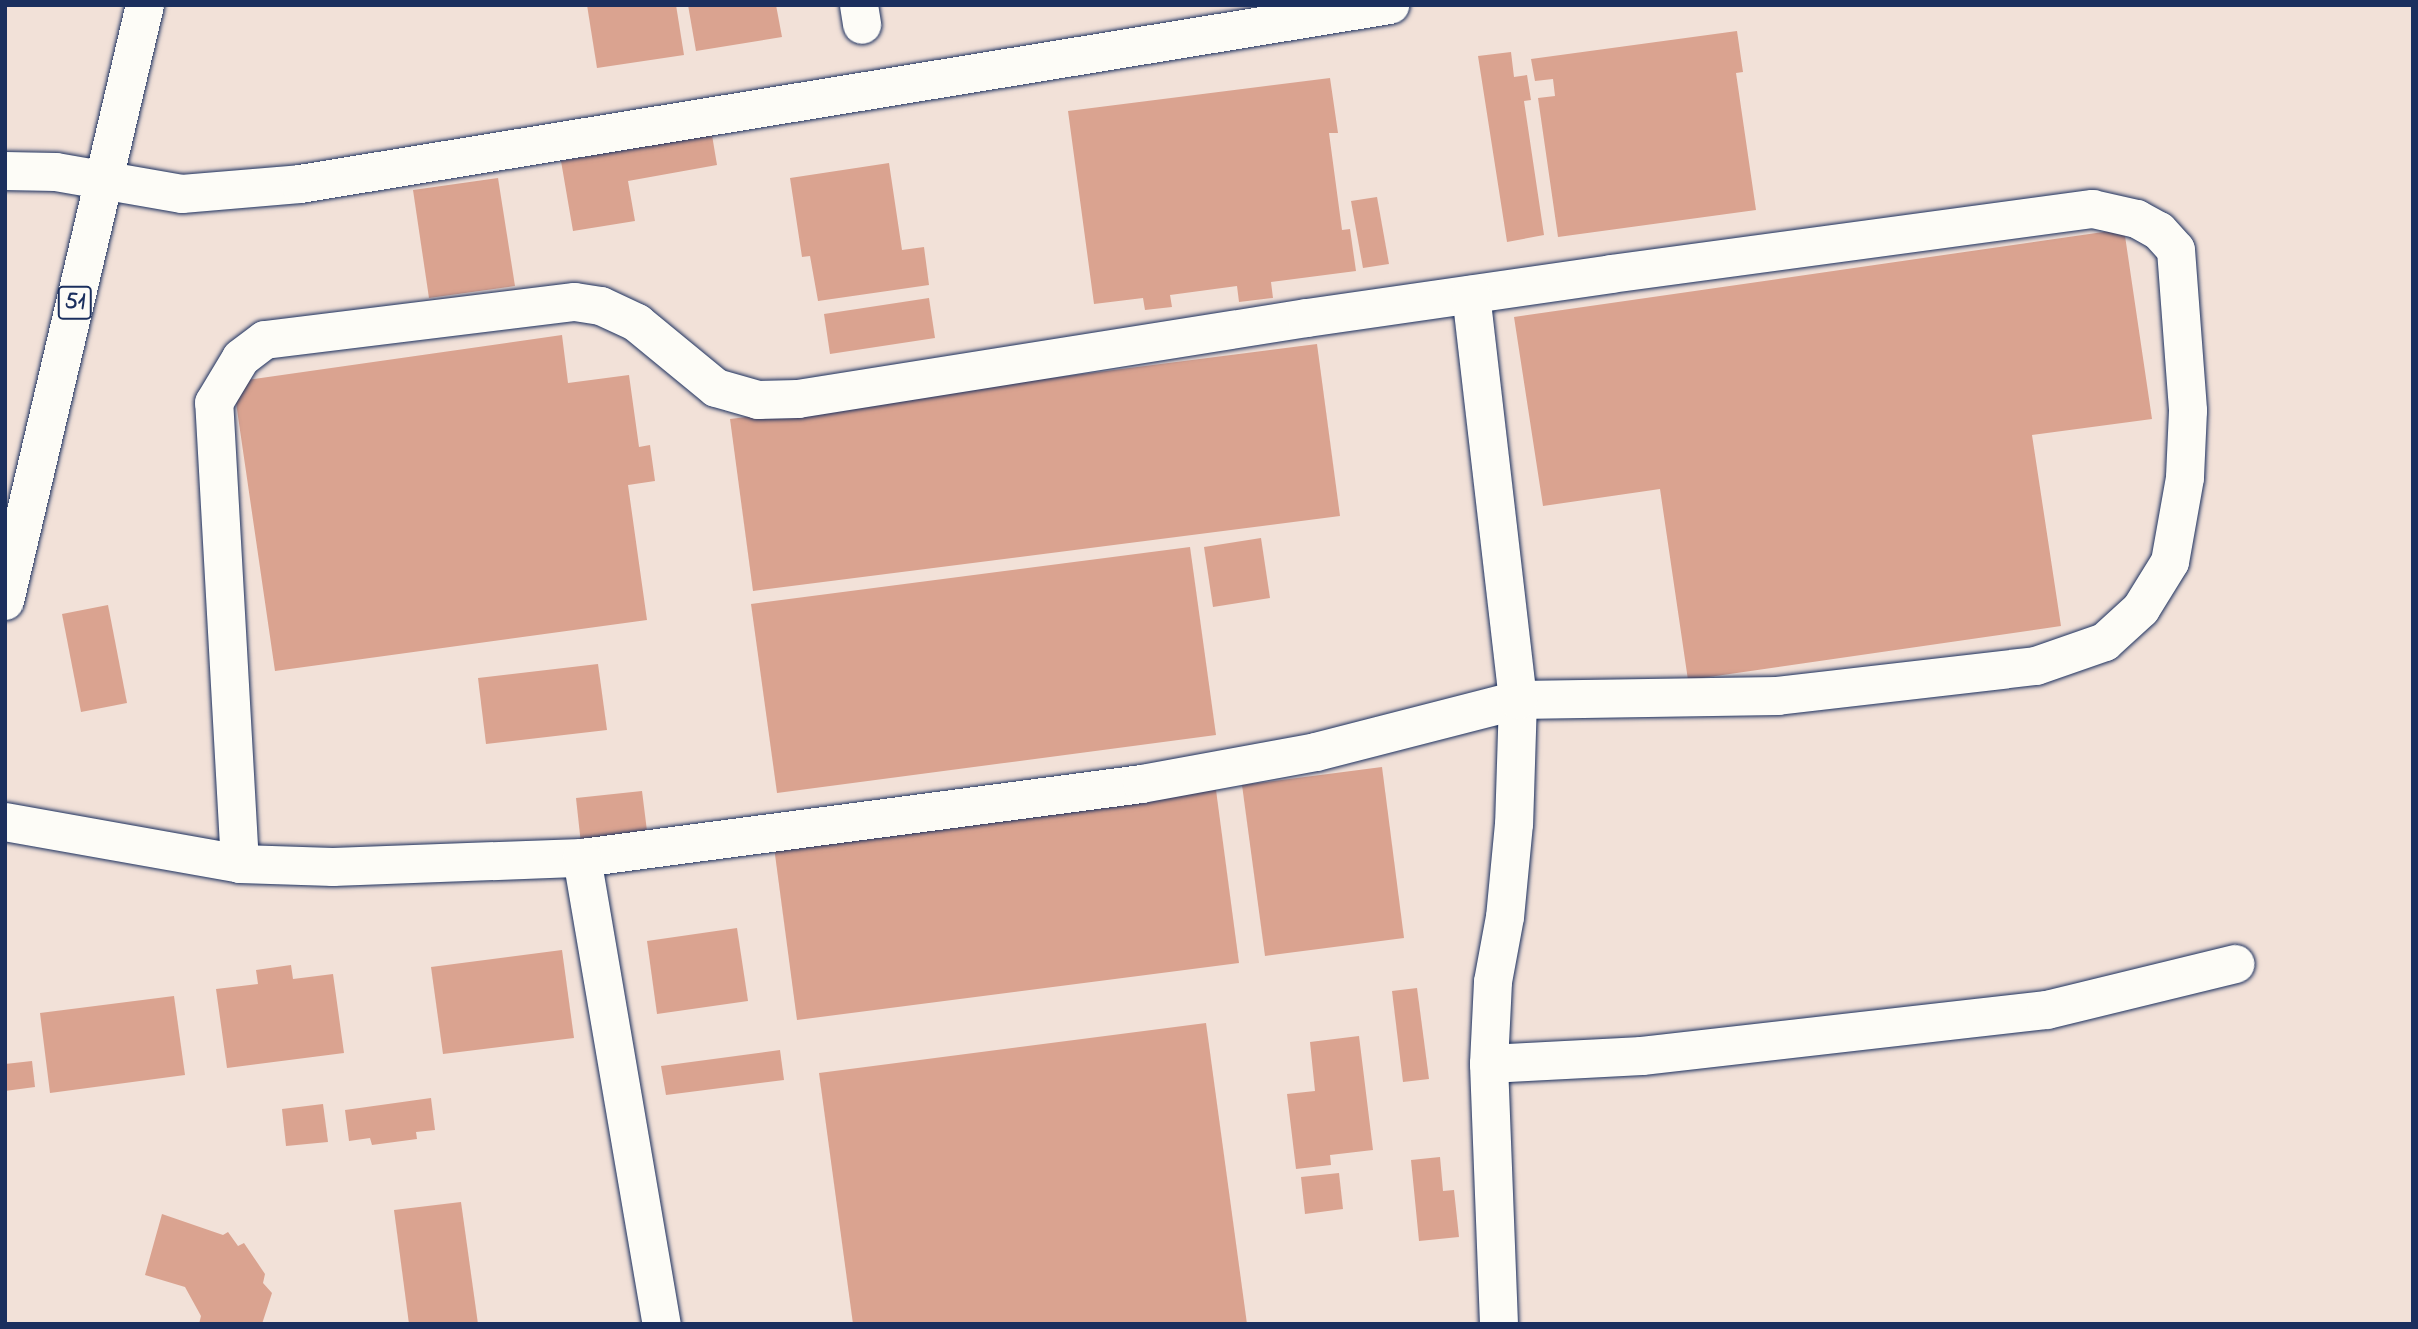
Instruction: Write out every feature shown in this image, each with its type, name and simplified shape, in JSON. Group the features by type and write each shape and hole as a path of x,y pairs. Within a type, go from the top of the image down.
{"main road":[{"name":"51","path":"5,601 145,5"},
{"path":"5,171 56,172 182,194 300,184 1390,5"},
{"path":"5,822 240,864 333,867 582,859 1142,784 1316,752 1518,700 1778,695 2036,666 2105,642 2141,609 2170,562 2185,478 2188,411 2176,250 2159,231 2137,219 2093,209 1471,295 798,399 758,400 716,388 637,323 601,306 575,302 265,340 241,358 214,403 240,864"},
{"path":"1471,295 1518,700 1513,837 1493,982 1489,1064 1499,1324"},
{"path":"582,859 662,1324"},
{"path":"1489,1064 1642,1056 2047,1010 2235,964"}],"building":[{"path":"587,5 676,5 684,55 597,68"},
{"path":"688,5 776,5 782,37 696,51"},
{"path":"1737,31 1743,72 1736,73 1756,210 1558,237 1538,98 1555,96 1553,79 1535,81 1531,59"},
{"path":"1511,52 1514,77 1527,75 1531,100 1524,101 1544,235 1507,242 1478,56"},
{"path":"1330,78 1338,133 1329,133 1342,230 1350,229 1356,271 1271,282 1273,298 1239,302 1237,286 1170,295 1172,307 1145,310 1143,298 1094,304 1068,111"},
{"path":"712,135 717,165 628,181 635,221 573,231 561,161"},
{"path":"889,163 902,250 924,247 929,285 818,301 810,256 802,257 790,178"},
{"path":"498,178 515,286 429,298 413,190"},
{"path":"1377,197 1389,264 1363,268 1351,201"},
{"path":"2124,229 2152,419 2032,435 2061,626 1688,680 1660,489 1543,506 1514,317"},
{"path":"929,298 935,338 830,354 824,314"},
{"path":"562,335 568,383 629,375 639,447 650,445 655,481 628,485 647,620 275,671 233,382"},
{"path":"1317,344 1340,516 753,591 730,419"},
{"path":"1261,538 1270,598 1213,607 1204,547"},
{"path":"1190,547 1216,735 777,793 751,604"},
{"path":"108,605 127,703 81,712 62,614"},
{"path":"598,664 607,730 486,744 478,678"},
{"path":"1382,767 1404,938 1265,956 1242,785"},
{"path":"1216,790 1239,963 797,1020 774,847"},
{"path":"642,791 647,831 581,844 576,798"},
{"path":"737,928 748,1001 657,1014 647,941"},
{"path":"562,950 574,1038 443,1054 431,967"},
{"path":"291,965 293,979 333,974 344,1053 227,1068 216,989 258,984 256,970"},
{"path":"1417,988 1429,1079 1403,1082 1392,991"},
{"path":"174,996 185,1075 50,1093 40,1013"},
{"path":"1206,1023 1247,1324 853,1324 819,1073"},
{"path":"1359,1036 1373,1150 1330,1155 1331,1165 1296,1169 1287,1094 1315,1091 1310,1042"},
{"path":"780,1050 784,1080 666,1095 661,1066"},
{"path":"32,1061 35,1087 5,1091 5,1064"},
{"path":"431,1098 435,1130 416,1132 417,1139 372,1145 370,1138 349,1141 345,1110"},
{"path":"323,1104 328,1142 286,1146 282,1109"},
{"path":"1440,1157 1443,1191 1454,1190 1459,1237 1419,1241 1411,1160"},
{"path":"1339,1173 1343,1209 1305,1214 1301,1177"},
{"path":"461,1202 478,1324 409,1324 394,1210"},
{"path":"162,1214 223,1235 228,1232 238,1246 244,1243 265,1274 263,1283 272,1293 262,1324 199,1324 201,1316 185,1287 145,1275"}]}
